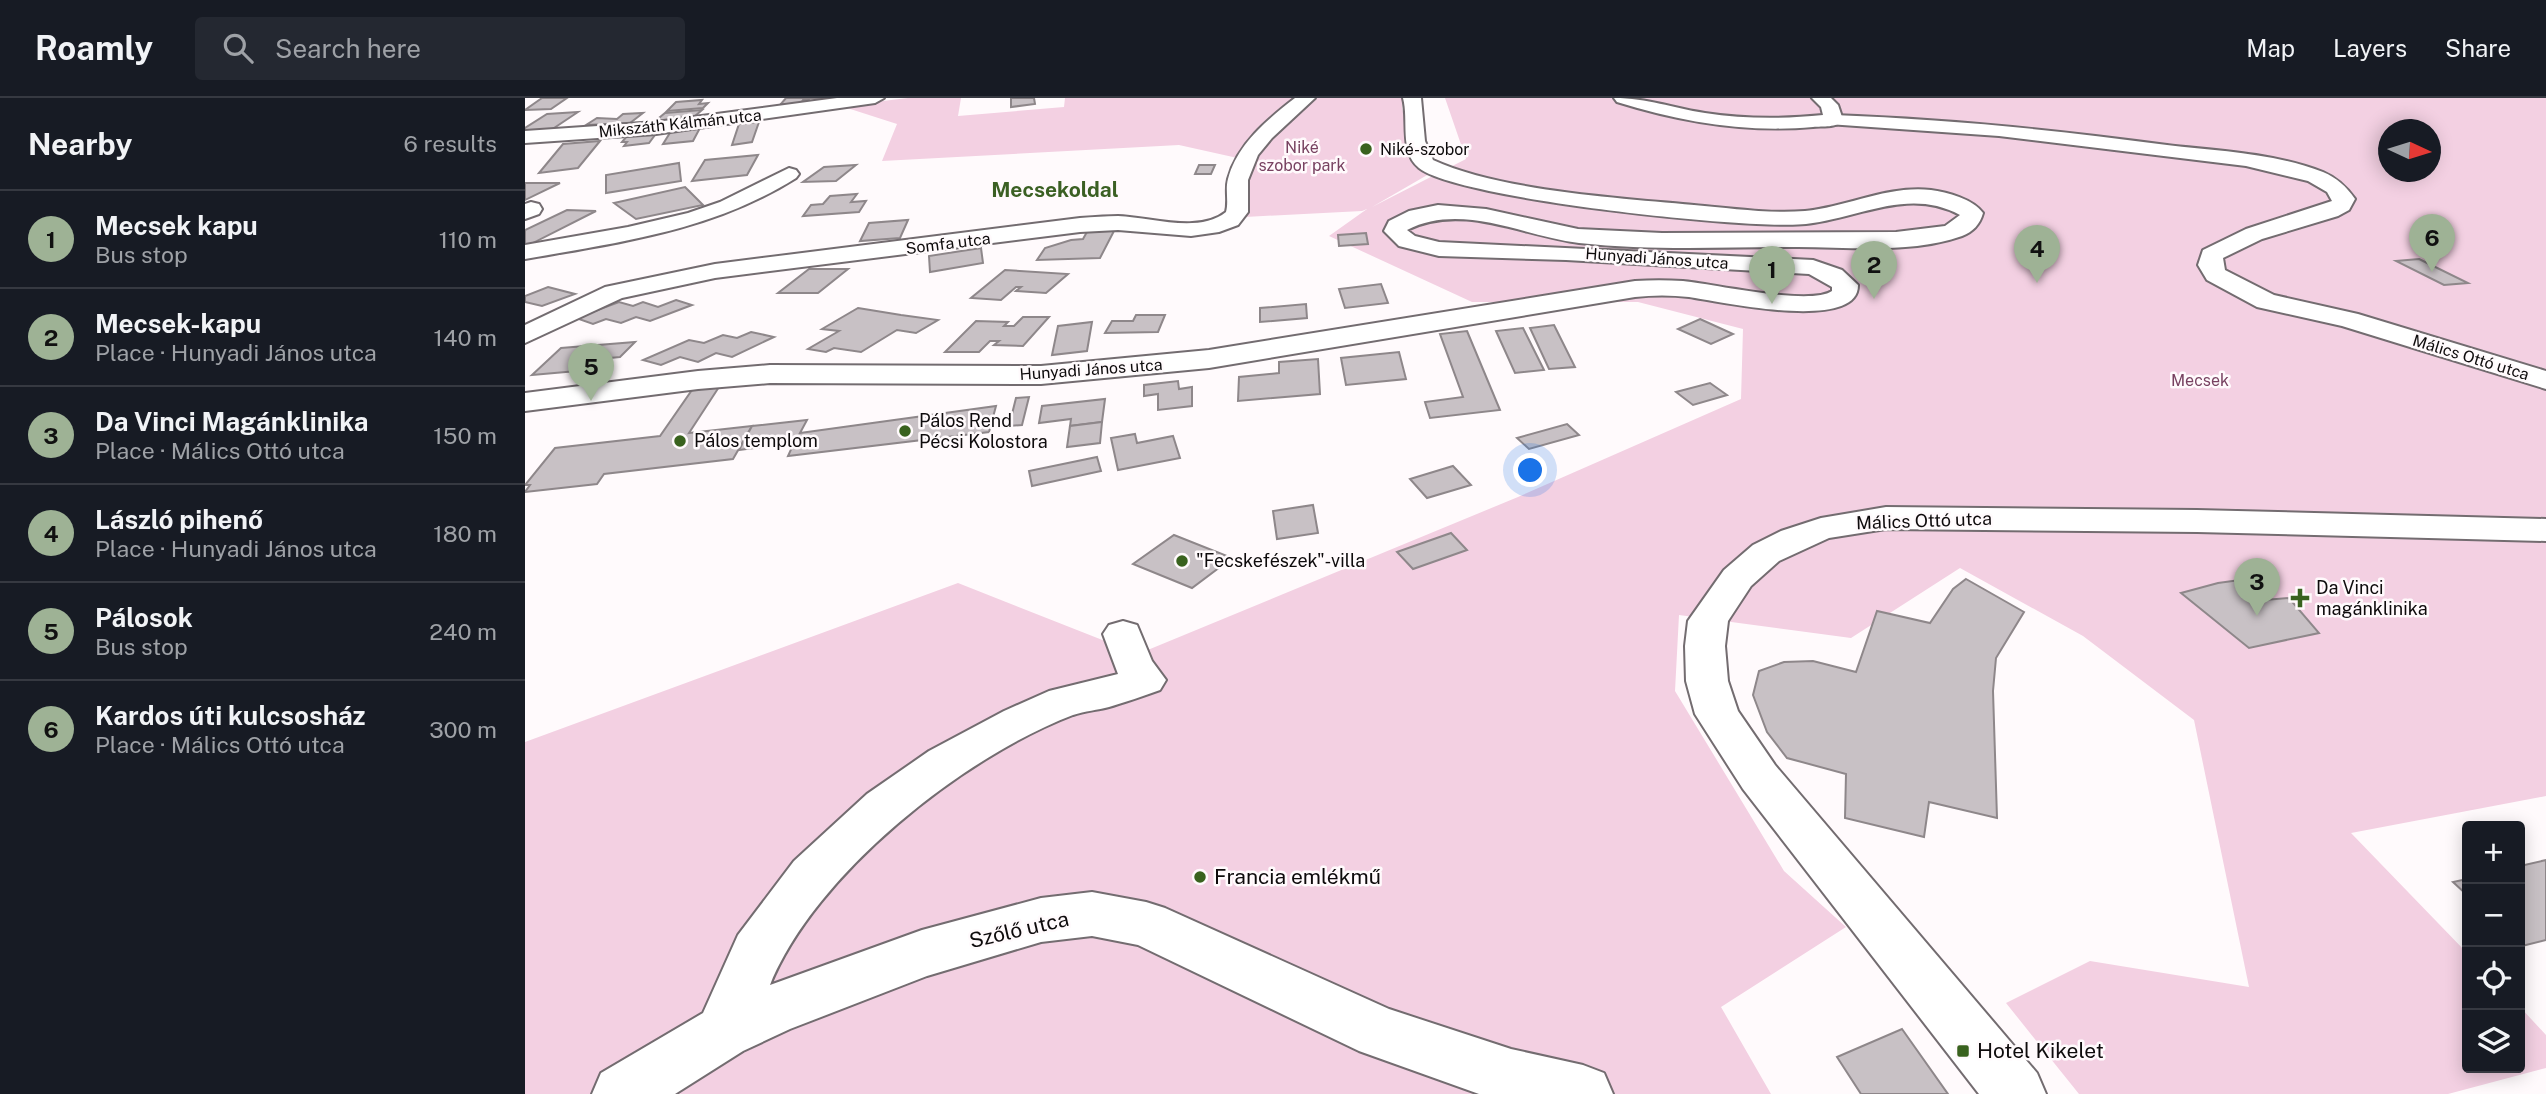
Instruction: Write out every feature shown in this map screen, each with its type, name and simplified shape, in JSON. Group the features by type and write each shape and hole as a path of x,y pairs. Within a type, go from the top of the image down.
{"street":[{"path":"704,123 734,98"},
{"name":"Mikszáth Kálmán utca","path":"525,137 704,123 875,98"},
{"name":"Somfa utca","path":"525,335 614,292 715,271 1080,225 1115,223 1190,228 1217,225 1236,215 1239,204 1238,181 1250,151 1305,98"},
{"name":"Hunyadi János utca","path":"525,402 698,380 770,374 1041,375 1173,363 1286,348 1632,289 1703,289 1781,301 1819,303 1838,299 1845,291 1845,285 1840,280 1813,267 1439,248 1407,242 1397,235 1397,226 1426,213 1469,213 1575,235 1647,240 1840,240 1914,236 1950,232 1962,227 1972,217 1972,213 1964,206 1928,197 1879,200 1827,215 1755,217 1616,203 1456,177 1430,167 1421,158 1416,149 1415,105 1412,98"},
{"path":"1623,98 1689,117 1739,124 1787,125 1834,120 1829,105 1821,98"},
{"name":"Málics Ottó utca","path":"1834,120 1953,126 2055,136 2271,165 2311,176 2341,192 2344,199 2341,205 2330,211 2253,232 2211,255 2210,265 2216,275 2266,301 2349,320 2546,380"},
{"path":"527,263 712,214 739,204 789,174"},
{"name":"Málics Ottó utca","path":"2016,1094 1759,777 1717,714 1707,681 1705,646 1708,621 1737,578 1766,553 1821,528 1886,518 2149,520 2546,530"},
{"path":"723,1032 757,953 804,887 812,876 884,807 945,763 1020,722 1064,702 1106,694 1145,680 1133,665 1123,634"},
{"name":"Szőlő utca","path":"622,1094 723,1032 770,1011 922,954 1041,920 1092,914 1146,924 1379,1032 1521,1087 1583,1094"}],"green space":[{"name":"Mecsek","path":"908,98 961,98 958,116 1064,107 1065,98 1402,98 1416,166 1429,174 1372,207 1466,159 1445,98 2546,98 2546,796 2351,833 2462,948 2462,1073 2525,1073 2525,1012 2546,1035 2546,1068 2448,1094 2079,1094 2006,1003 2090,961 2249,987 2194,720 2083,636 1960,568 1851,638 1679,615 1675,691 1784,871 1846,927 1721,1007 1771,1094 525,1094 525,742 958,583 1138,654 1518,497 1741,399 1743,329 1638,302 1472,302 1329,236 1367,209 1245,217 1242,159 1179,145 882,161 897,124 841,106"}],"building":[{"path":"542,98 567,98 551,109 525,110"},
{"path":"786,98 823,98 819,102 805,103 808,100 803,100 801,103 780,105"},
{"path":"1011,98 1034,98 1035,104 1011,107"},
{"path":"702,100 699,104 708,103 703,108 667,111 676,102"},
{"path":"702,110 695,116 679,120 654,122 665,113"},
{"path":"578,112 551,130 525,131 525,128 547,114"},
{"path":"643,113 630,123 586,125 597,118 617,119 623,114"},
{"path":"759,122 752,142 732,145 739,124"},
{"path":"701,126 693,141 663,144 673,128"},
{"path":"658,131 649,143 624,146 627,142 622,142 627,136"},
{"path":"600,141 578,168 539,173 563,144"},
{"path":"758,155 747,175 692,181 705,160"},
{"path":"679,163 681,181 606,193 606,175"},
{"path":"856,165 836,181 803,182 824,167"},
{"path":"1199,165 1215,165 1211,174 1195,174"},
{"path":"525,183 560,183 525,200"},
{"path":"685,187 703,205 636,219 614,203"},
{"path":"857,194 851,202 866,201 859,212 803,216 811,205 823,204 830,196"},
{"path":"567,210 596,211 525,247 525,230"},
{"path":"908,220 900,238 860,241 869,223"},
{"path":"1115,229 1100,258 1037,260 1045,248 1083,239 1088,230"},
{"path":"1366,233 1368,244 1339,246 1338,235"},
{"path":"981,248 983,263 930,272 929,256"},
{"path":"2419,259 2468,283 2444,285 2396,261"},
{"path":"809,269 848,269 818,293 778,293"},
{"path":"1005,270 1068,274 1046,293 1016,291 1021,287 1016,287 1001,300 971,298"},
{"path":"1381,284 1388,303 1345,308 1339,289"},
{"path":"548,287 575,294 542,306 525,302 525,296"},
{"path":"676,300 692,305 650,321 636,317 621,323 606,319 593,324 576,318 619,302 633,306 643,302 658,307"},
{"path":"1306,304 1307,318 1260,322 1260,308"},
{"path":"858,308 938,320 916,333 897,330 861,352 834,348 826,352 808,349 839,331 822,329"},
{"path":"1136,315 1165,315 1158,332 1105,333 1112,321 1133,321"},
{"path":"1023,317 1049,317 1023,346 994,345 999,341 990,341 979,352 945,352 976,321 1008,322 1004,326 1014,326"},
{"path":"1700,319 1733,334 1711,344 1678,329"},
{"path":"1092,322 1087,351 1052,355 1058,326"},
{"path":"1554,325 1575,367 1549,369 1530,328"},
{"path":"1523,328 1544,370 1515,373 1496,331"},
{"path":"1467,331 1500,410 1430,418 1425,402 1463,397 1440,334"},
{"path":"751,332 774,337 732,357 716,353 698,362 680,357 661,365 643,360 689,340 704,343 723,335 737,338"},
{"path":"635,342 620,357 599,359 588,370 532,375 561,348"},
{"path":"1399,352 1406,379 1346,385 1341,358"},
{"path":"1318,359 1320,394 1238,401 1239,377 1279,373 1279,362"},
{"path":"1178,381 1179,389 1192,387 1192,406 1158,410 1158,394 1144,396 1144,385"},
{"path":"1710,383 1727,395 1693,405 1676,392"},
{"name":"Pálos templom","path":"719,387 689,433 752,426 733,459 604,474 597,484 525,492 530,485 525,485 555,448 660,436 692,390"},
{"path":"1029,397 1022,425 1009,426 1016,398"},
{"path":"1105,399 1102,422 1070,426 1071,419 1039,423 1042,406"},
{"name":"Pálos Rend Pécsi Kolostora","path":"996,406 989,432 788,456 794,443 739,450 752,426 807,420 800,433"},
{"path":"1102,422 1100,443 1067,447 1070,426"},
{"path":"1567,424 1579,435 1529,449 1517,438"},
{"path":"1135,434 1137,443 1173,436 1180,458 1118,470 1111,438"},
{"path":"1097,457 1101,471 1032,486 1029,471"},
{"path":"1453,466 1471,485 1427,498 1410,479"},
{"path":"1313,505 1318,533 1277,539 1273,511"},
{"path":"1451,533 1467,550 1413,569 1397,552"},
{"name":"\"Fecskefészek\"-villa","path":"1174,535 1232,558 1192,588 1133,564"},
{"path":"1966,579 2024,612 1996,658 1993,691 1997,818 1929,802 1924,837 1845,818 1846,774 1787,758 1767,732 1753,695 1759,671 1784,662 1813,661 1856,672 1877,611 1930,623 1953,589"},
{"name":"Da Vinci magánklinika","path":"2247,579 2265,600 2289,598 2319,633 2249,648 2181,593 2218,583"},
{"path":"2546,860 2546,940 2525,945 2525,884 2525,865"},
{"path":"2462,880 2462,890 2453,882"},
{"path":"1902,1029 1948,1094 1861,1094 1837,1057"}],"place":[{"name":"Niké-szobor","path":"1366,149"},
{"name":"Kardos úti kulcsosház","path":"2432,272"},
{"name":"László pihenő","path":"2037,283"},
{"name":"Mecsek-kapu","path":"1874,299"},
{"name":"Mecsek kapu","path":"1772,304"},
{"name":"Pálosok","path":"591,401"},
{"name":"Pálos Rend Pécsi Kolostora","path":"905,431"},
{"name":"Pálos templom","path":"680,441"},
{"name":"\"Fecskefészek\"-villa","path":"1182,561"},
{"name":"Da Vinci magánklinika","path":"2300,598"},
{"name":"Da Vinci Magánklinika","path":"2257,616"},
{"name":"Francia emlékmű","path":"1200,877"},
{"name":"Hotel Kikelet","path":"1963,1051"}],"district":[{"name":"Mecsekoldal","path":"1055,190"}],"park label":[{"name":"Niké szobor park","path":"1302,156"}]}
